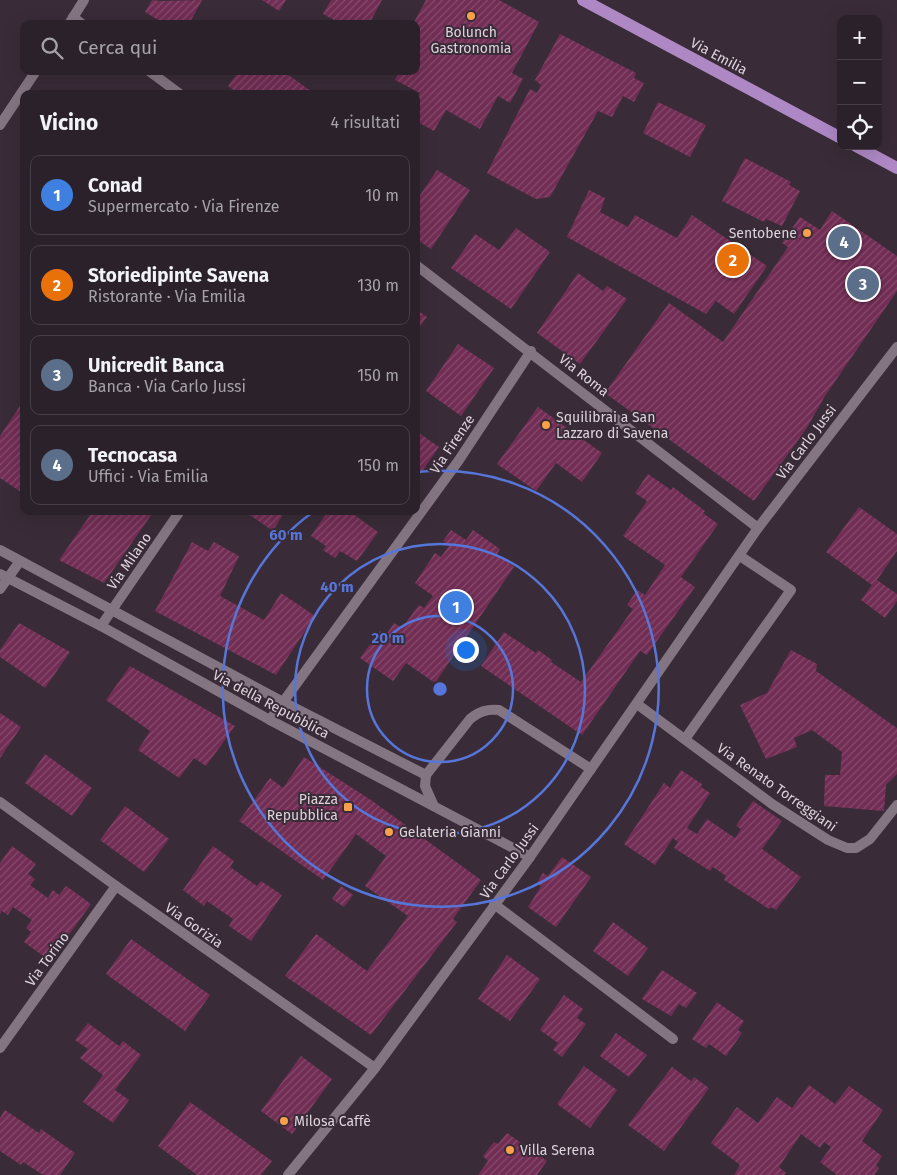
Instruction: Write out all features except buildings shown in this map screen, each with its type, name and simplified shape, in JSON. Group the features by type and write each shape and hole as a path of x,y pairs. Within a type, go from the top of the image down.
{"main road":[{"name":"Via Emilia","path":"584,0 837,136"},
{"path":"863,150 897,168"}],"street":[{"path":"71,20 84,0"},
{"path":"23,90 33,75"},
{"path":"154,75 175,90"},
{"path":"0,125 20,95"},
{"name":"Via Roma","path":"420,268 531,351 758,528"},
{"name":"Via Carlo Jussi","path":"288,1175 375,1068 530,857 758,528 897,347"},
{"name":"Via Firenze","path":"420,514 459,460 531,351"},
{"name":"Via Milano","path":"101,626 177,515"},
{"name":"Via Firenze","path":"270,720 419,515"},
{"name":"Via della Repubblica","path":"0,550 283,702 426,775"},
{"path":"685,740 790,590 740,556"},
{"path":"0,589 4,576 20,561"},
{"name":"Via della Repubblica","path":"4,576 101,626 270,720 433,804 530,857"},
{"name":"Via Renato Torreggiani","path":"637,704 772,804 828,840 847,848 856,848 870,839 897,804"},
{"path":"433,804 425,786 426,775 470,719 478,713 489,710 499,710 591,769"},
{"name":"Via Gorizia","path":"0,802 375,1068"},
{"name":"Via Torino","path":"0,1048 116,886"},
{"path":"494,904 673,1039"}],"place":[{"name":"Bolunch Gastronomia","path":"471,16"},
{"name":"Sentobene","path":"807,233"},
{"name":"Tecnocasa","path":"844,242"},
{"name":"Storiedipinte Savena","path":"733,260"},
{"name":"Unicredit Banca","path":"863,284"},
{"name":"Squilibrai a San Lazzaro di Savena","path":"546,425"},
{"name":"Conad","path":"456,607"},
{"name":"Piazza Repubblica","path":"348,807"},
{"name":"Gelateria Gianni","path":"389,832"},
{"name":"Milosa Caffè","path":"284,1121"},
{"name":"Villa Serena","path":"510,1150"}]}
